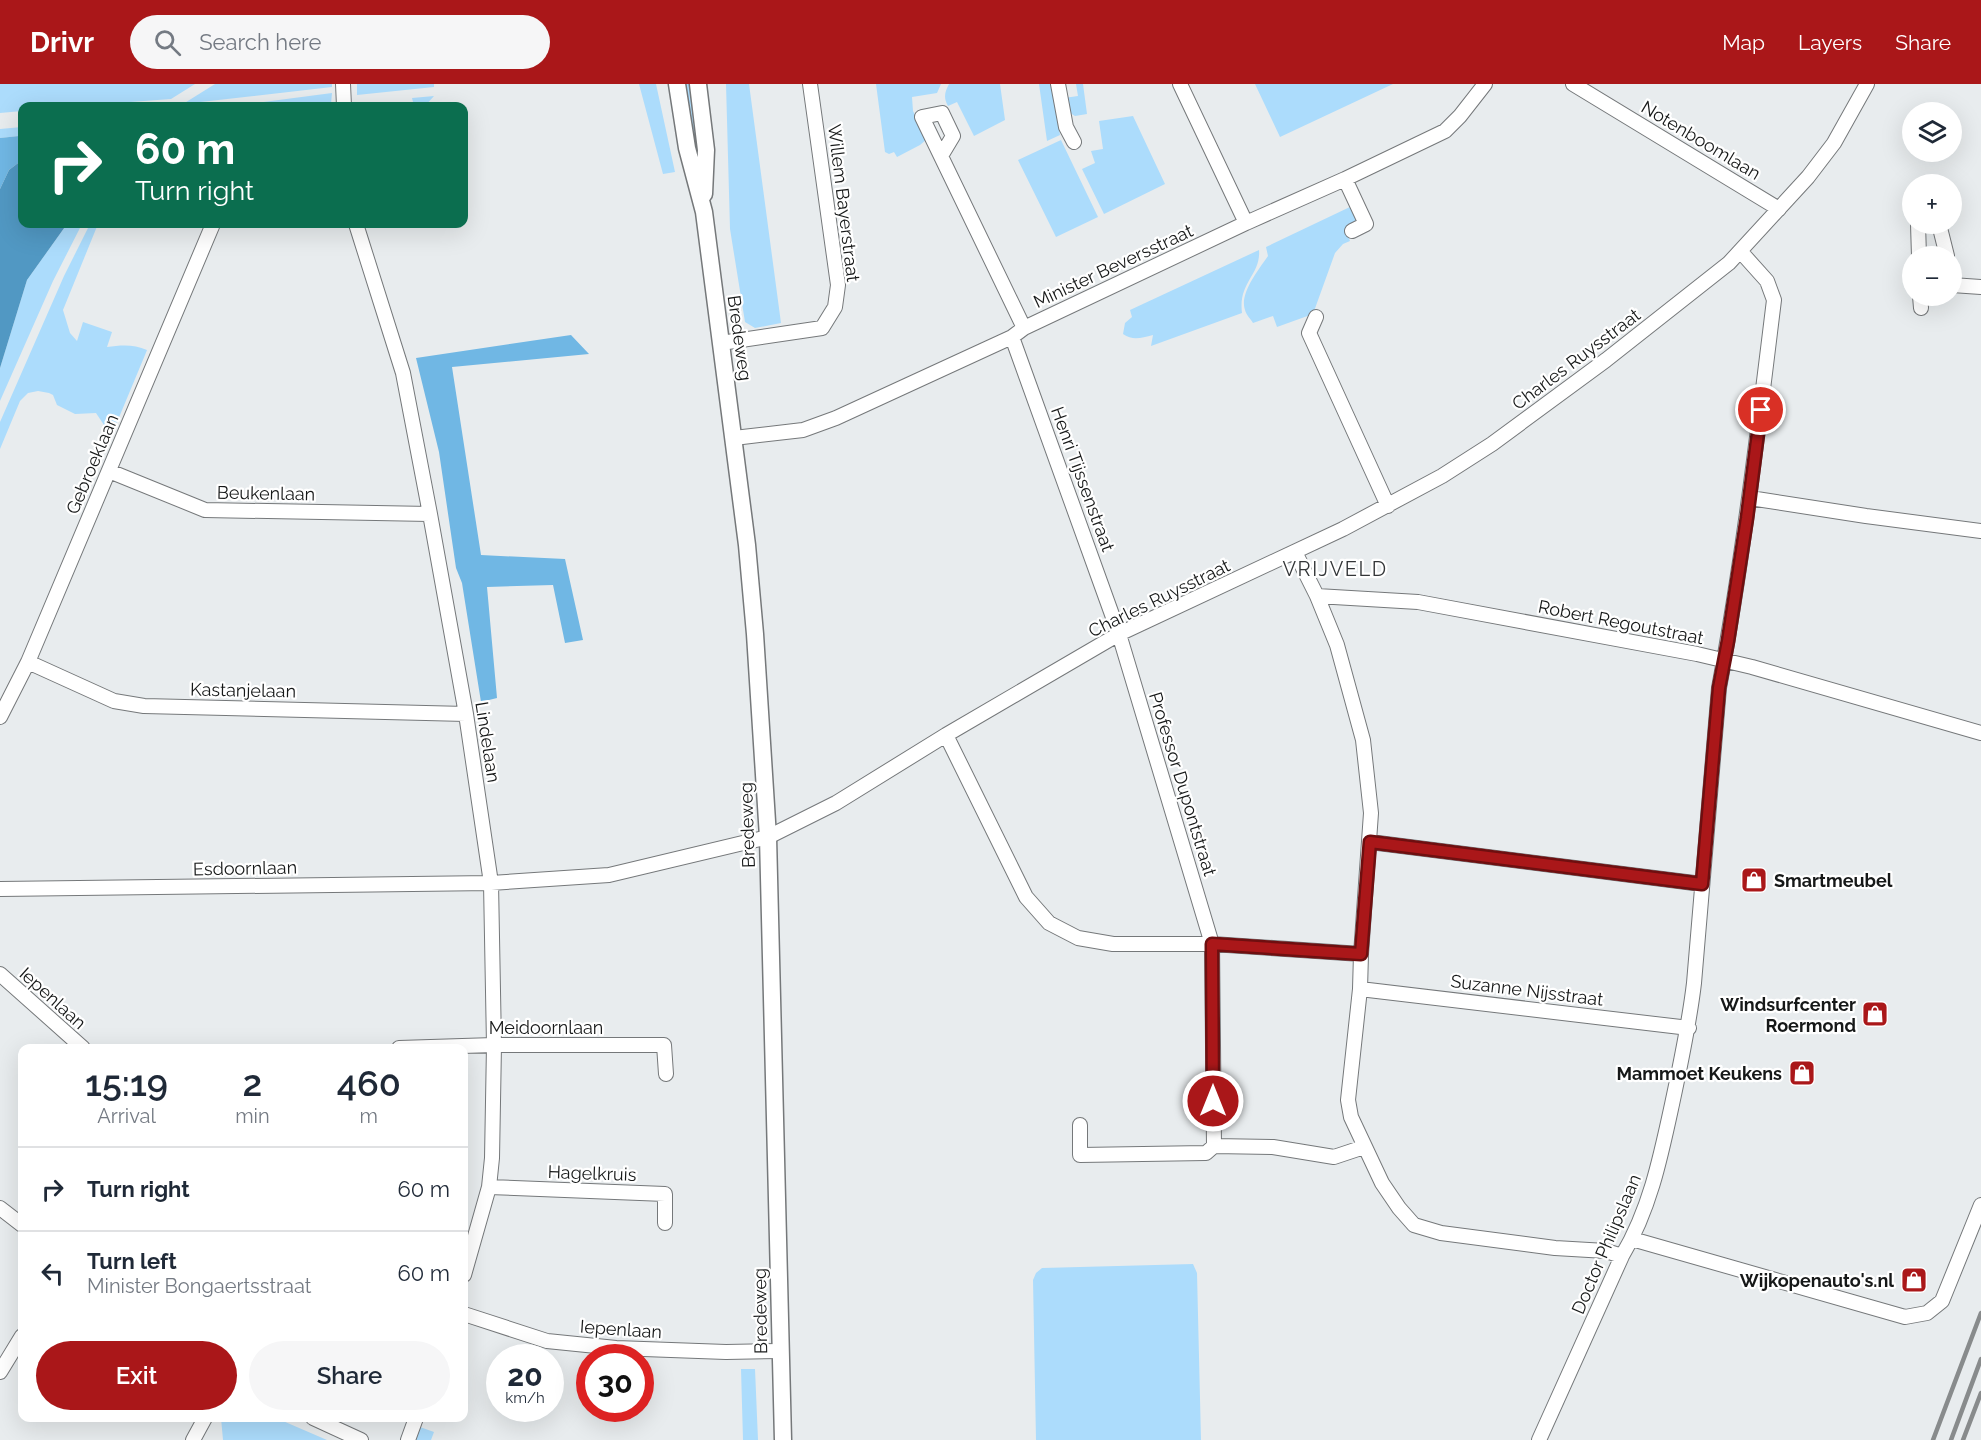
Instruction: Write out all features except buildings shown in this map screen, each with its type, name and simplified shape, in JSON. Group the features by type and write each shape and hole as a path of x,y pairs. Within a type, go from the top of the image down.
{"street":[{"path":"343,84 344,102"},
{"name":"Bredeweg","path":"677,84 687,148 704,213 747,545 755,634 768,837 783,1440"},
{"name":"Bredeweg","path":"698,84 706,150 704,213"},
{"name":"Willem Bayerstraat","path":"721,343 822,327 836,307 838,285 810,84"},
{"path":"1058,84 1066,127 1074,142"},
{"path":"1180,84 1246,223"},
{"name":"Minister Beversstraat","path":"734,438 803,430 836,418 1012,336 1024,328 1445,131 1485,84"},
{"name":"Notenboomlaan","path":"1573,84 1779,209"},
{"name":"Charles Ruysstraat","path":"491,883 609,875 768,837 836,803 946,735 1119,634 1295,552 1388,506 1442,476 1492,444 1606,360 1730,263 1808,177 1834,143 1867,84"},
{"path":"941,156 1024,328"},
{"path":"1345,179 1366,225 1352,231"},
{"name":"Gebroeklaan","path":"0,717 28,662 211,228"},
{"name":"Lindelaan","path":"357,228 403,373 466,714 491,883 494,1045 492,1158 489,1187 468,1261"},
{"name":"Doctor Philipslaan","path":"1539,1440 1622,1256 1632,1239 1652,1190 1689,1028 1695,983 1719,688 1750,498 1774,300 1767,281 1741,252"},
{"path":"1962,283 1981,287"},
{"path":"1316,317 1309,333 1388,506"},
{"name":"Henri Tijssenstraat","path":"1012,336 1119,634"},
{"name":"Beukenlaan","path":"109,471 205,510 430,514"},
{"path":"1750,498 1981,531"},
{"path":"1295,552 1317,596 1337,645 1363,740 1371,813 1360,988 1348,1100 1351,1117 1382,1183 1414,1225 1441,1233 1555,1248 1606,1251 1622,1256"},
{"name":"Robert Regoutstraat","path":"1317,596 1418,602 1724,661 1981,733"},
{"name":"Professor Dupontstraat","path":"1119,634 1212,944 1214,1146"},
{"name":"Kastanjelaan","path":"28,662 114,701 144,706 466,714"},
{"path":"946,735 1026,897 1049,923 1078,938 1113,944 1212,944 1361,954"},
{"path":"1370,842 1702,884"},
{"name":"Esdoornlaan","path":"0,889 491,883"},
{"name":"Iepenlaan","path":"0,975 78,1044"},
{"name":"Suzanne Nijsstraat","path":"1360,988 1689,1028"},
{"name":"Meidoornlaan","path":"468,1046 664,1045 666,1074"},
{"path":"1080,1125 1080,1155 1206,1153 1214,1146 1273,1147 1334,1157 1365,1147"},
{"name":"Hagelkruis","path":"489,1187 665,1194 665,1223"},
{"path":"1632,1239 1905,1317 1927,1313 1942,1301 1981,1205"},
{"path":"0,1208 18,1222"},
{"name":"Iepenlaan","path":"468,1315 547,1341 616,1348 726,1352 781,1351"},
{"path":"0,1372 18,1343"},
{"path":"193,1440 203,1422"},
{"path":"322,1422 361,1440"},
{"path":"408,1440 415,1422"}],"shaded area":[{"path":"0,84 195,84 171,99 131,102 18,102 18,111 0,113"},
{"path":"215,84 332,84 332,87 186,102"},
{"path":"357,84 434,84 434,87 357,95"},
{"path":"639,84 656,84 675,172 663,174"},
{"path":"682,84 693,84 701,182"},
{"path":"726,84 749,84 781,323 755,328 745,322 730,229"},
{"path":"876,84 941,84 937,93 912,97 913,111 927,139 897,157 894,152 889,154 885,152"},
{"path":"949,84 1000,84 1005,120 974,136 957,102 948,106 946,103 945,95"},
{"path":"1039,84 1051,84 1060,135 1047,141"},
{"path":"1076,84 1083,84 1087,114 1075,116 1067,111 1064,98 1078,96"},
{"path":"1255,84 1393,84 1280,137"},
{"path":"332,93 331,102 263,102"},
{"path":"434,96 429,102 413,102 412,98"},
{"path":"1133,116 1165,184 1104,214 1082,169 1095,163 1091,151 1103,149 1099,121"},
{"path":"18,127 18,136 0,138 0,129"},
{"path":"18,136 18,163 9,170 0,189 0,138"},
{"path":"1061,140 1098,217 1056,237 1018,160"},
{"path":"18,163 18,228 64,228 27,280 0,368 0,189 9,170"},
{"path":"1352,206 1360,223 1345,229 1350,241 1343,244 1335,253 1313,314 1277,327 1273,316 1253,323 1246,312 1245,297 1247,289 1268,256 1266,247"},
{"path":"64,228 80,228 53,281 0,401 0,368 27,280"},
{"path":"88,228 96,228 63,310 70,333 77,341 83,322 112,332 107,347 122,345 147,350 115,427 104,425 96,413 75,414 57,405 53,395 38,391 28,393 20,401 0,449 0,422 64,276"},
{"path":"1259,250 1257,266 1243,294 1242,313 1151,346 1153,335 1134,338 1123,334 1125,323 1132,317 1130,310"},
{"path":"571,335 589,354 452,367 481,555 565,559 583,640 565,643 553,585 487,587 497,698 481,702 462,583 456,568 439,452 416,358"},
{"path":"1193,1264 1197,1273 1201,1440 1036,1440 1033,1280 1036,1273 1042,1268"},
{"path":"741,1369 755,1369 758,1440 743,1440"},
{"path":"221,1422 285,1422 327,1440 223,1440"},
{"path":"420,1427 434,1432 431,1440 416,1440"}],"railway":[{"path":"1933,1440 1981,1313"},
{"path":"1951,1440 1981,1359"},
{"path":"1963,1440 1981,1393"}],"place":[{"name":"Smartmeubel","path":"1754,880"},
{"name":"Windsurfcenter Roermond","path":"1875,1014"},
{"name":"Mammoet Keukens","path":"1802,1073"},
{"name":"Wijkopenauto's.nl","path":"1914,1280"}],"district":[{"name":"VRIJVELD","path":"1335,569"}],"route":[{"path":"1213,1101 1212,944 1361,954 1370,842 1702,884 1719,688 1747,518 1761,410"}]}
